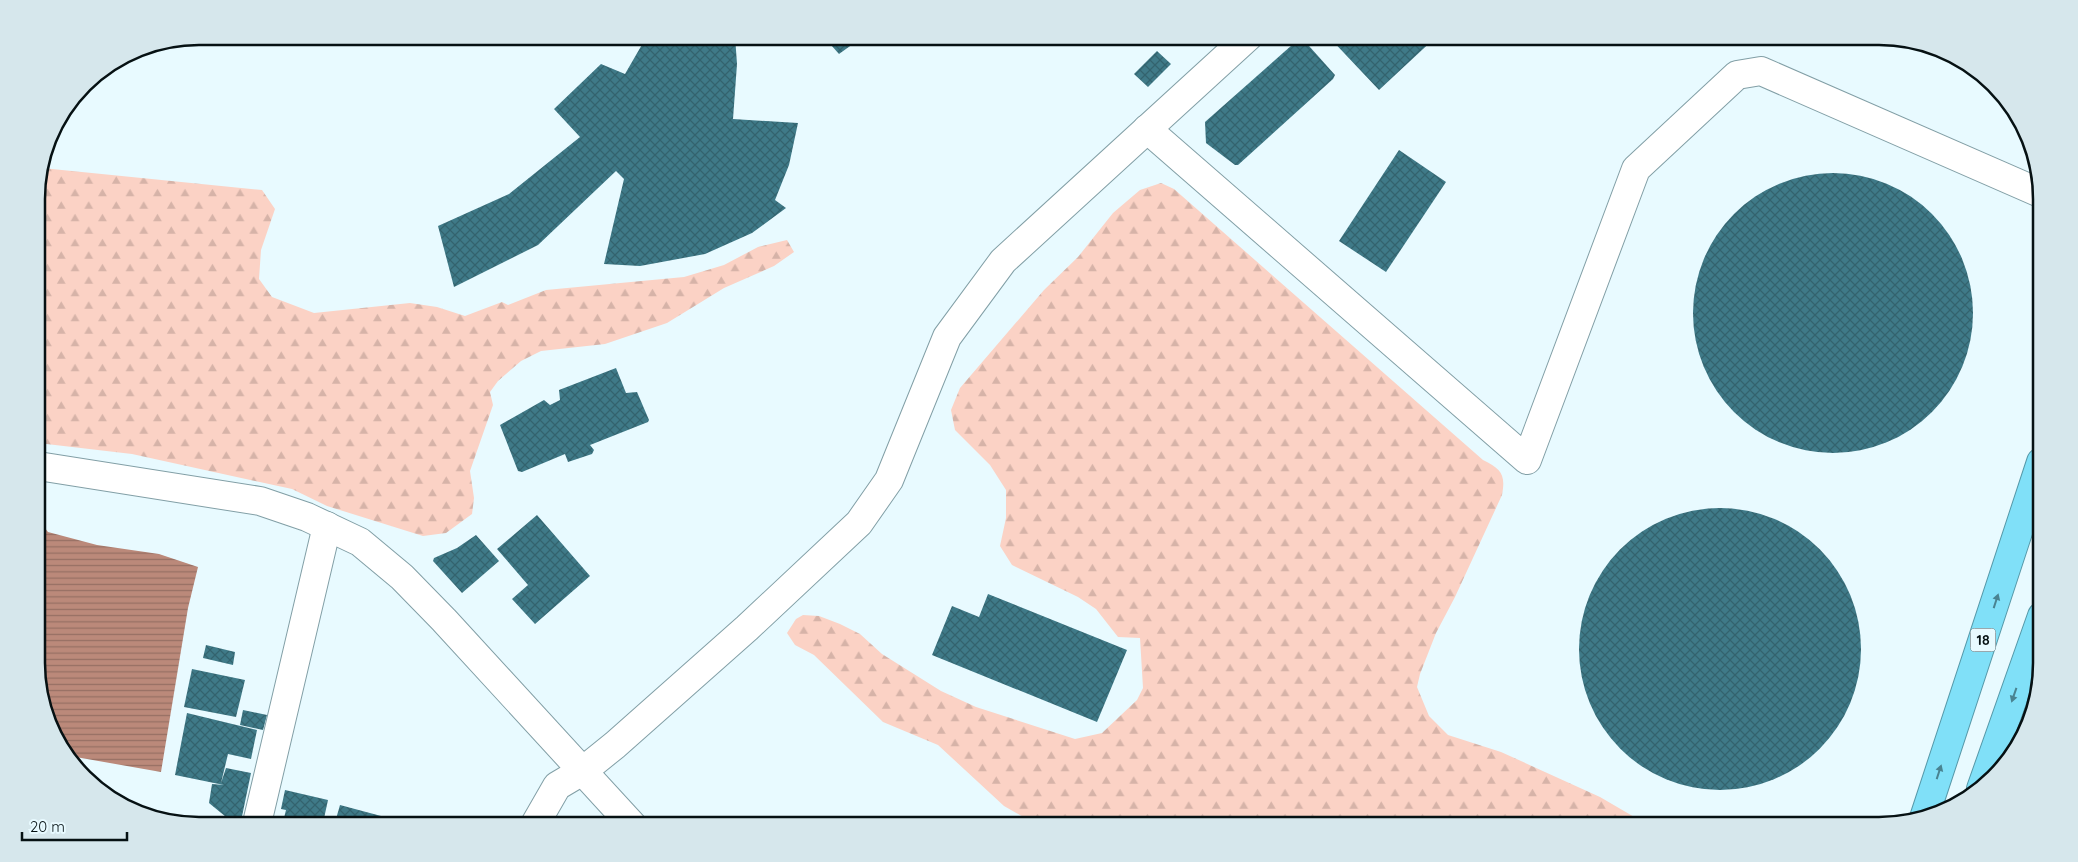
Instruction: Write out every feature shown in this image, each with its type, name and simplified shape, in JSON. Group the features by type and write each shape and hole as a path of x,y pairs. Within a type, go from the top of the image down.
{"highway":[{"name":"18","path":"1927,809 2033,486"},
{"path":"1986,774 2033,641"}],"street":[{"path":"539,817 558,786 584,770 615,745 739,635 859,523 889,480 947,337 1002,261 1239,45"},
{"path":"1147,129 1527,460 1636,169 1736,75 1761,71 2032,184"},
{"path":"45,467 260,501 307,517 360,542 402,577 626,817"},
{"path":"258,817 327,526"}],"green space":[{"path":"48,169 262,190 275,209 261,250 259,279 272,297 314,313 410,303 437,307 465,316 502,302 508,305 546,290 684,277 724,265 758,247 787,240 794,252 774,266 724,288 667,323 605,344 541,351 521,361 498,381 490,392 493,405 470,471 474,498 472,514 446,533 423,536 327,506 292,489 132,454 45,444 45,189"},
{"path":"1161,183 1174,189 1483,460 1498,469 1503,482 1502,495 1455,597 1436,633 1417,687 1429,716 1448,735 1501,752 1600,797 1634,817 1023,817 1004,806 938,745 883,722 814,655 795,645 787,633 796,619 803,615 819,616 860,634 882,654 941,691 976,707 1075,739 1102,733 1137,700 1143,688 1140,638 1118,637 1096,609 1078,597 1012,565 1000,546 1006,518 1006,490 990,465 955,430 951,410 960,388 1044,290 1078,257 1113,213 1140,190"}],"shaded area":[{"path":"45,528 48,532 97,545 159,554 198,567 188,608 161,772 78,757 61,731 53,712 46,683"}],"building":[{"path":"642,45 736,45 737,64 733,119 798,123 789,165 775,200 786,208 752,233 705,254 640,266 604,264 624,179 616,171 538,245 454,287 438,226 509,194 580,137 554,109 601,64 625,74"},
{"path":"831,45 852,45 839,54"},
{"path":"1292,45 1308,45 1335,75 1333,79 1238,165 1235,165 1206,143 1205,122"},
{"path":"1336,45 1427,45 1379,90"},
{"path":"1157,51 1171,64 1148,87 1134,74"},
{"path":"1399,150 1446,182 1386,272 1339,241"},
{"path":"1833,173 1874,179 1911,197 1932,214 1949,235 1967,272 1973,313 1967,354 1949,391 1932,412 1911,429 1874,447 1833,453 1792,447 1755,429 1734,412 1717,391 1699,354 1693,313 1699,272 1717,235 1734,214 1755,197 1792,179"},
{"path":"616,368 626,393 637,392 649,420 648,422 590,445 594,450 592,454 568,462 565,454 522,472 518,471 500,425 544,400 550,405 560,400 559,390"},
{"path":"1734,508 1748,510 1787,524 1799,531 1820,549 1838,570 1851,595 1859,621 1861,649 1859,677 1851,703 1838,728 1820,749 1799,767 1774,780 1748,788 1706,790 1692,788 1653,774 1630,758 1611,739 1595,716 1581,677 1579,635 1581,621 1595,582 1611,559 1630,540 1653,524 1692,510"},
{"path":"537,515 590,576 535,624 512,599 528,585 497,549"},
{"path":"476,535 499,561 462,593 433,561 434,558 457,548"},
{"path":"988,594 1127,650 1097,722 932,655 952,606 979,617"},
{"path":"206,645 235,652 233,665 203,658"},
{"path":"192,669 245,680 236,717 184,707"},
{"path":"243,710 267,715 263,730 240,725"},
{"path":"187,713 257,730 251,759 228,754 221,783 226,768 251,773 242,817 226,817 209,803 212,784 224,785 175,775"},
{"path":"285,790 328,800 324,817 284,817 286,810 281,809"},
{"path":"340,805 385,817 337,817"}]}
